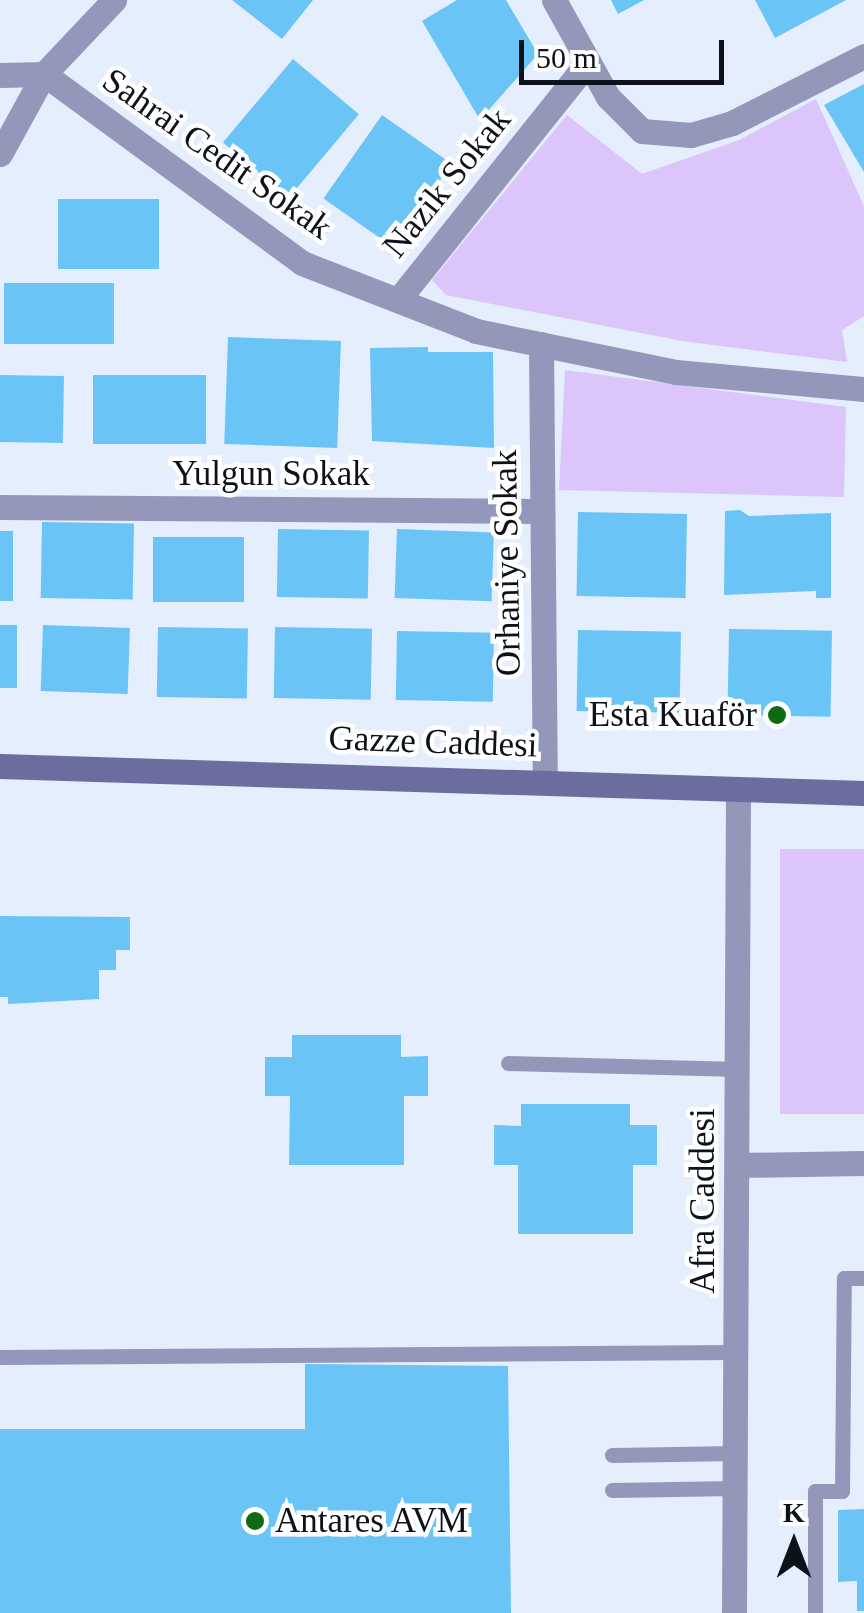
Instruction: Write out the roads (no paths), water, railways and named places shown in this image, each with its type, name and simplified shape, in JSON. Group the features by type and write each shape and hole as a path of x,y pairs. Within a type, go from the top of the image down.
{"main road":[{"name":"Gazze Caddesi","path":"0,766 545,780 864,793"}],"street":[{"path":"0,154 44,74 114,0"},
{"path":"554,0 608,98 642,131 691,135 732,123 864,56"},
{"name":"Nazik Sokak","path":"398,300 588,62"},
{"path":"0,75 44,74"},
{"name":"Sahrai Cedit Sokak","path":"44,74 302,263 476,330 676,372 864,389"},
{"name":"Orhaniye Sokak","path":"541,344 545,780"},
{"name":"Yulgun Sokak","path":"0,507 541,511"},
{"name":"Afra Caddesi","path":"734,1613 738,789"},
{"path":"739,1165 864,1163"}],"lane":[{"path":"508,1064 739,1069"},
{"path":"815,1613 815,1491 842,1491 844,1278 864,1278"},
{"path":"0,1358 738,1352"},
{"path":"612,1455 736,1454"},
{"path":"612,1490 736,1488"}],"place":[{"name":"Esta Kuaför","path":"777,715"},
{"name":"Antares AVM","path":"255,1521"}]}
